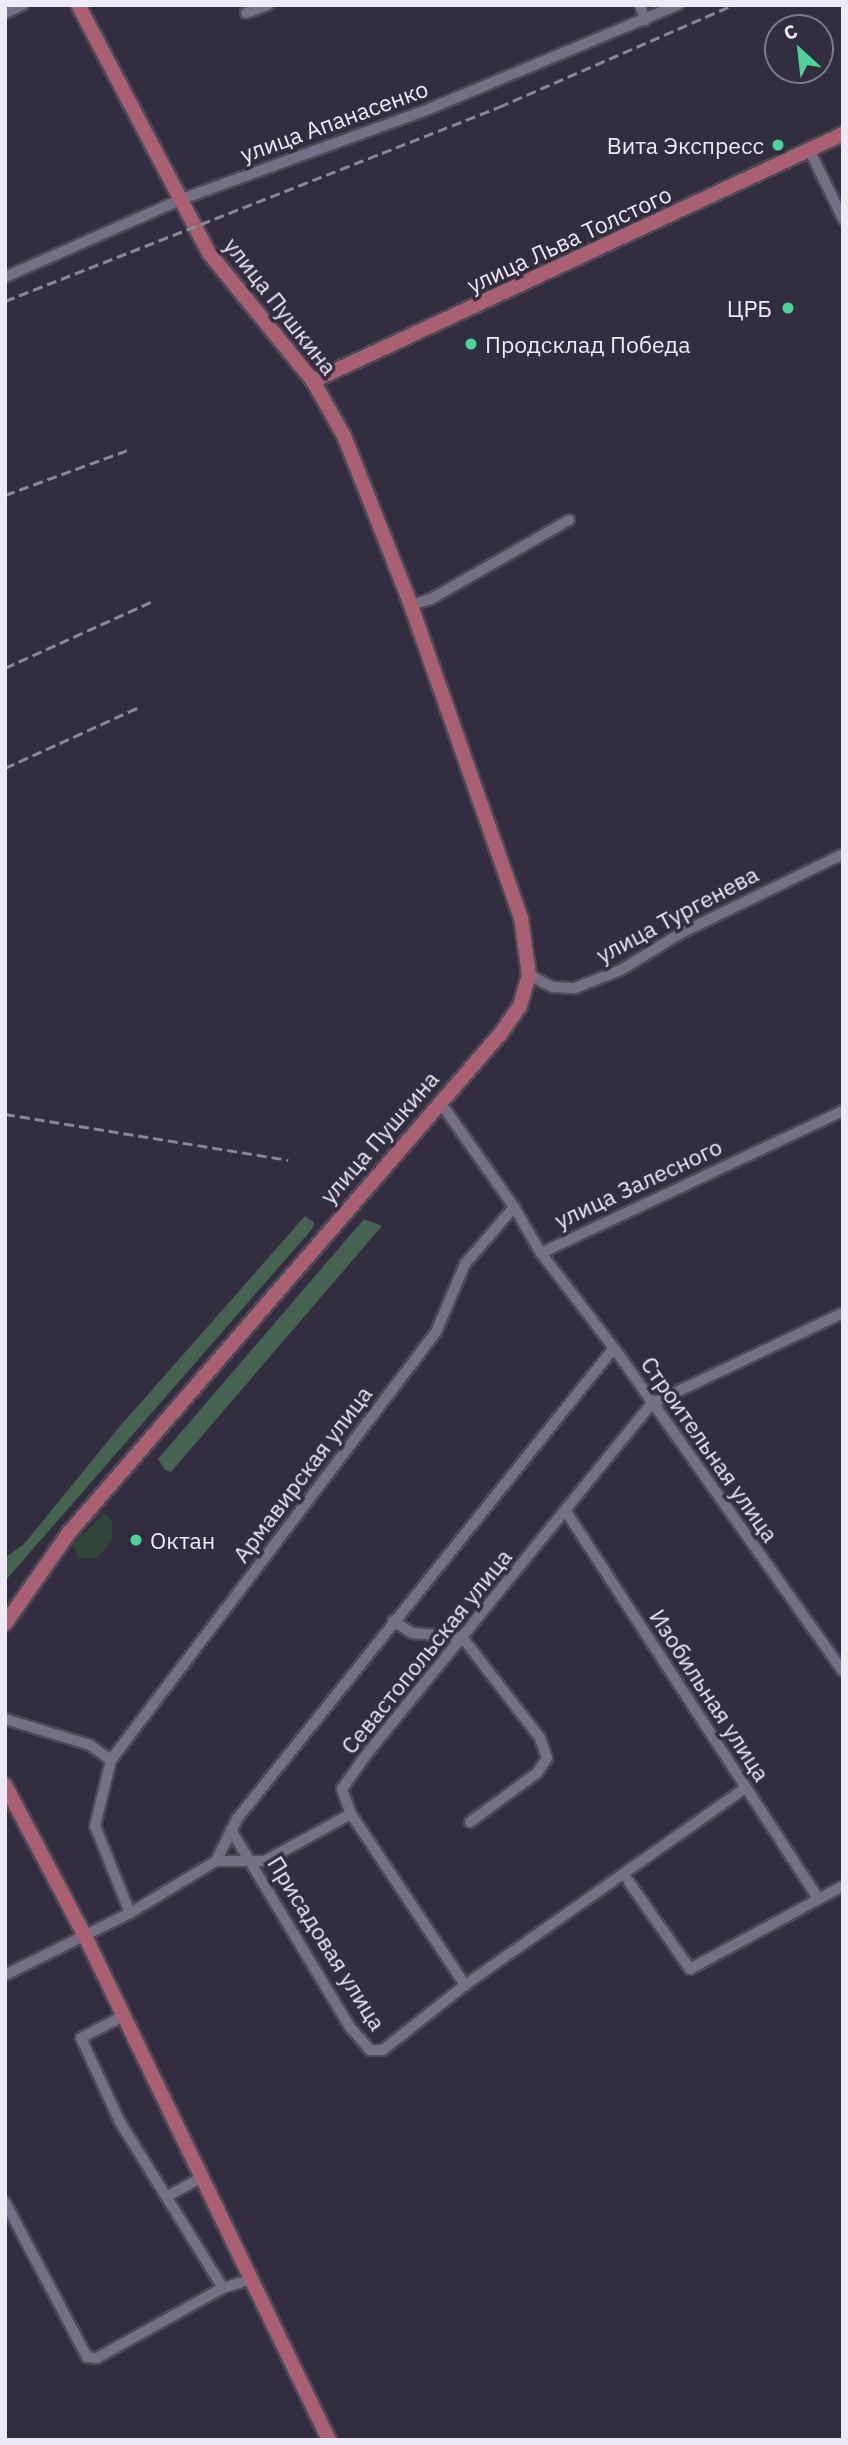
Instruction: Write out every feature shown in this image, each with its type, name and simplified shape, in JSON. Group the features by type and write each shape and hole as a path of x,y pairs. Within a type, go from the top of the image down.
{"main road":[{"name":"улица Пушкина","path":"5,1624 68,1534 514,1015 528,975 521,918 411,605 344,436 313,381 209,253 78,5"},
{"name":"улица Льва Толстого","path":"313,381 843,134"},
{"path":"5,1785 84,1934 121,2017 329,2440"}],"street":[{"path":"5,13 22,5"},
{"path":"246,13 268,5"},
{"path":"640,5 645,20"},
{"name":"улица Апанасенко","path":"5,277 182,199 429,109 678,5"},
{"path":"809,149 843,219"},
{"path":"411,605 431,599 569,520"},
{"name":"улица Тургенева","path":"528,975 553,987 587,983 621,970 681,933 843,855"},
{"name":"улица Залесного","path":"440,1102 514,1207 541,1252 843,1111"},
{"name":"Армавирская улица","path":"130,1913 95,1826 111,1760 436,1332 465,1264 514,1207"},
{"name":"Строительная улица","path":"541,1252 614,1348 651,1404 843,1671"},
{"path":"651,1404 843,1313"},
{"name":"Севастопольская улица","path":"216,1861 231,1830 393,1621 614,1348"},
{"name":"Севастопольская улица","path":"351,1814 342,1789 462,1637 567,1513 651,1404"},
{"name":"Изобильная улица","path":"567,1513 819,1899"},
{"path":"393,1621 412,1633 462,1637 540,1738 547,1758 537,1773 470,1822"},
{"path":"5,1718 90,1745 111,1760"},
{"name":"Присадовая улица","path":"231,1830 350,2027 370,2050 383,2050 465,1984 745,1788"},
{"path":"5,1975 130,1913 216,1861 252,1864 351,1814 465,1984"},
{"path":"624,1875 690,1969 843,1886"},
{"path":"121,2017 81,2038 120,2122 223,2288"},
{"path":"168,2196 202,2177"},
{"path":"5,2202 87,2357 97,2358 223,2288 250,2280"}],"green space":[{"path":"305,1216 314,1222 313,1228 5,1581 5,1558 24,1544 121,1425"},
{"path":"364,1219 382,1226 171,1472 165,1470 158,1459"},
{"path":"105,1513 112,1521 112,1540 97,1558 78,1558 73,1544"}],"railway":[{"path":"5,301 499,107 732,5"},
{"path":"5,495 131,449"},
{"path":"5,668 155,600"},
{"path":"5,768 139,707"},
{"path":"5,1114 288,1160"}],"place":[{"name":"Вита Экспресс","path":"778,145"},
{"name":"ЦРБ","path":"788,308"},
{"name":"Продсклад Победа","path":"471,344"},
{"name":"Октан","path":"136,1540"}]}
